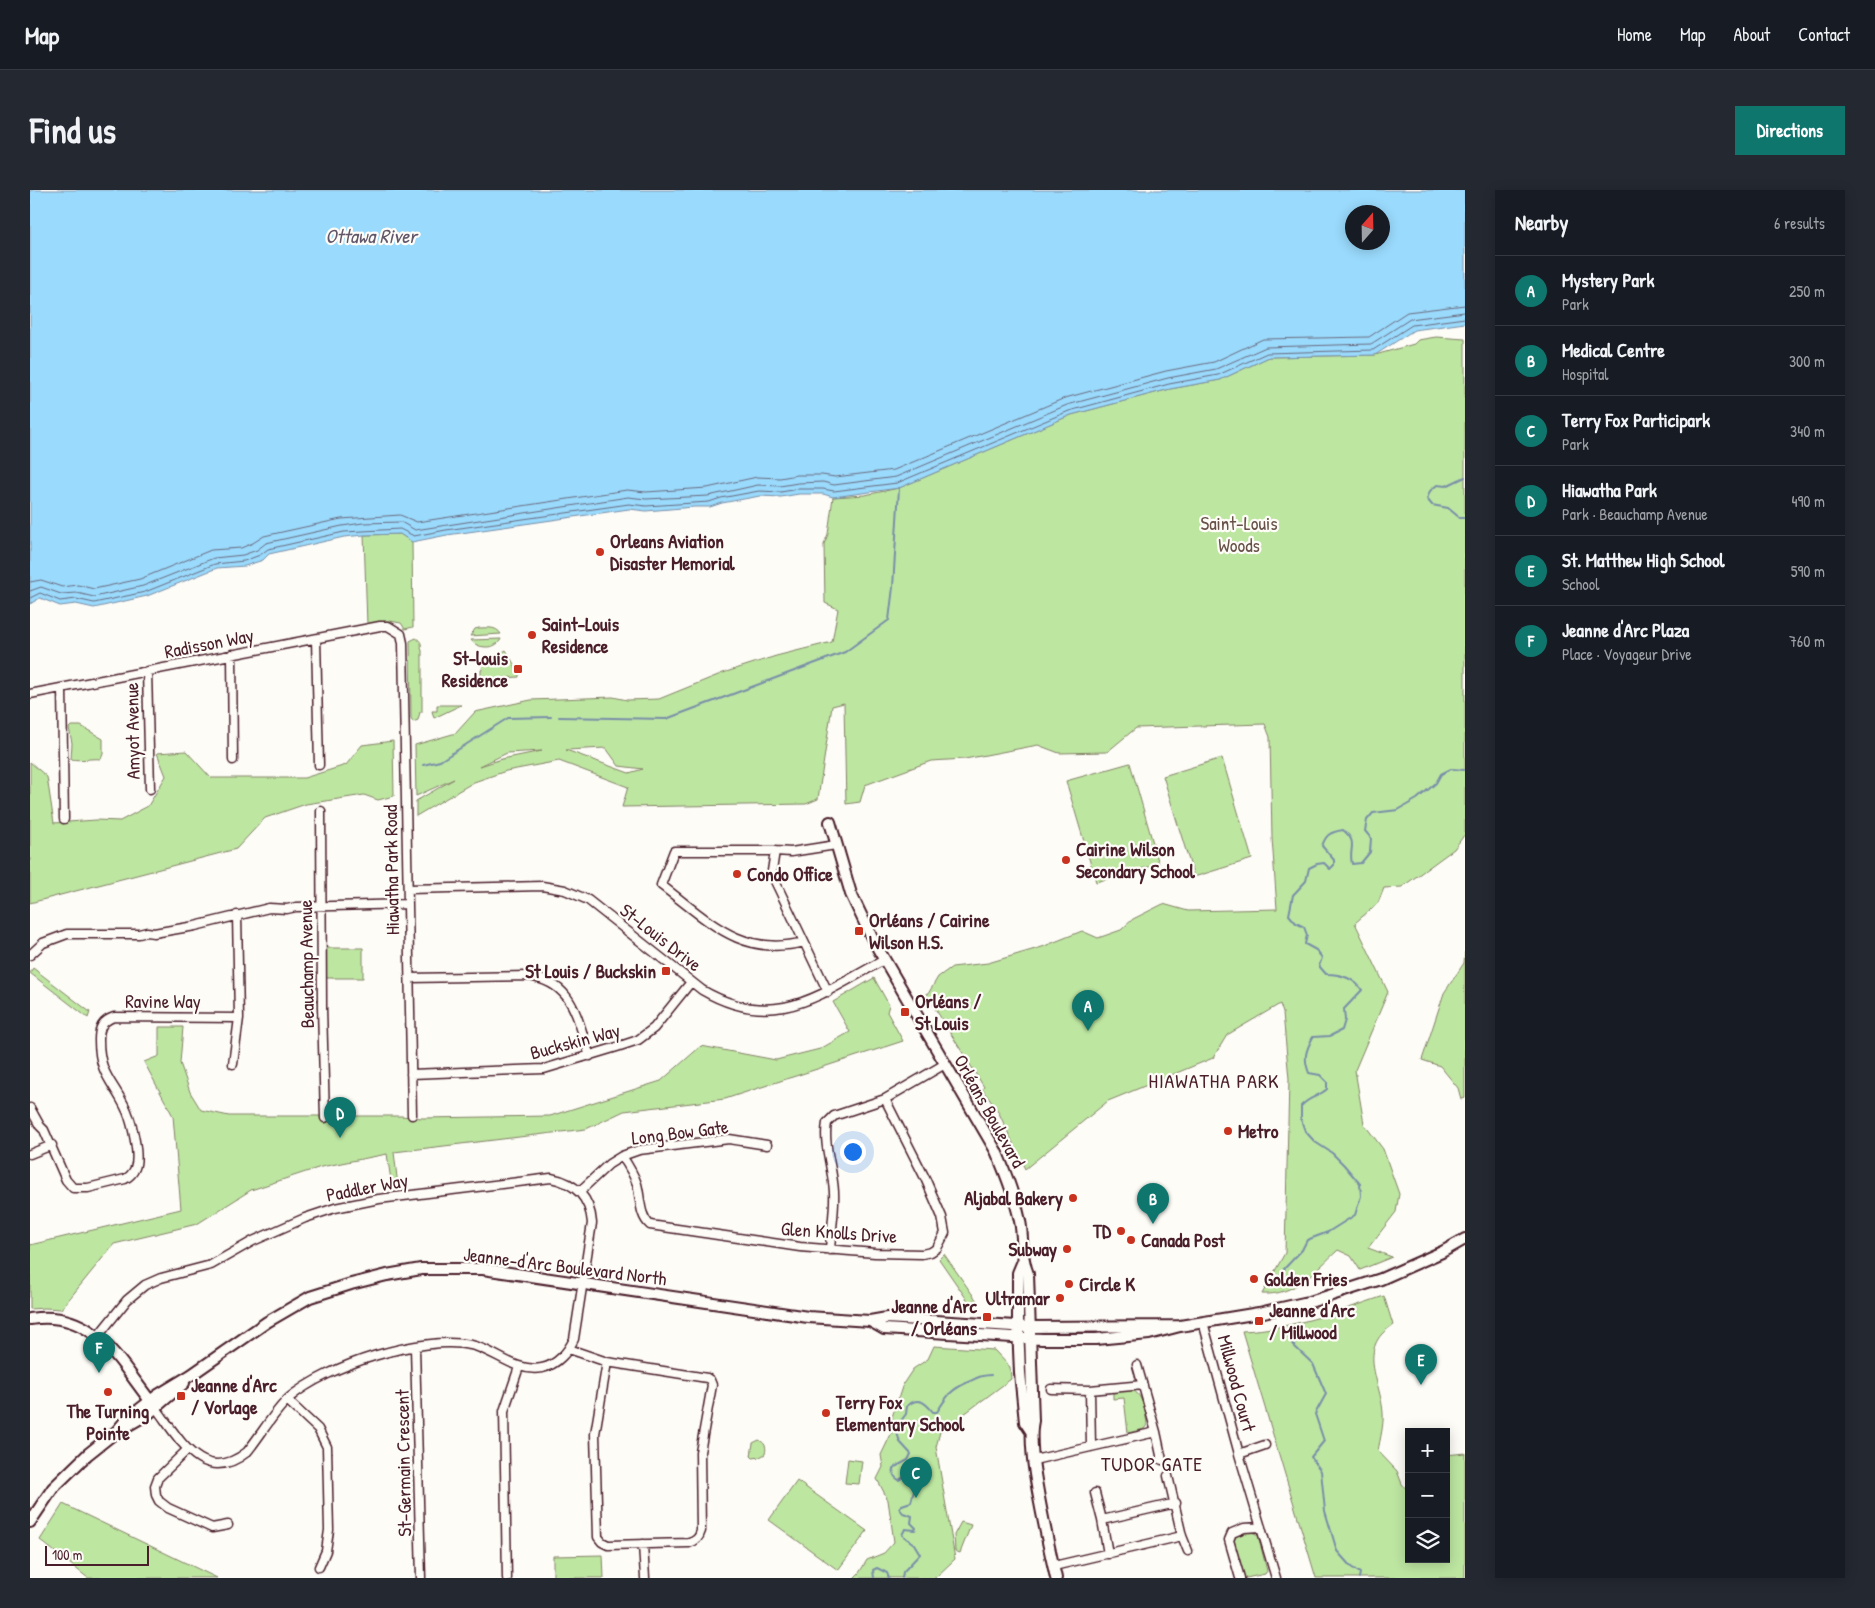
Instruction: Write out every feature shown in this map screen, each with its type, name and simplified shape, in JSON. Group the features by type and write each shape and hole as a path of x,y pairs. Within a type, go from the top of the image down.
{"main road":[{"name":"Orléans Boulevard","path":"830,822 851,894 884,960 996,1151 1007,1175 1020,1222 1023,1261 1028,1274 1033,1421 1031,1430 1039,1503 1056,1578"},
{"name":"Jeanne-d'Arc Boulevard North","path":"870,1321 884,1329 1018,1338 1096,1339 1149,1334 1180,1326 1259,1313 1313,1301 1381,1279 1442,1252 1465,1239"},
{"name":"Orléans Boulevard","path":"1023,1261 1018,1273 1018,1338 1022,1398 1026,1422 1031,1430"},
{"name":"Jeanne-d'Arc Boulevard North","path":"30,1522 53,1488 88,1454 117,1431 127,1419 176,1392 191,1375 268,1322 310,1298 351,1284 420,1269 483,1269 808,1317 870,1321 887,1318 1030,1327 1180,1326"},
{"path":"30,1318 64,1319 82,1325 98,1336 117,1356 153,1404"}],"street":[{"name":"Radisson Way","path":"30,694 380,626 394,628"},
{"name":"Hiawatha Park Road","path":"394,628 401,634 403,643 412,1115"},
{"path":"316,639 319,764"},
{"path":"232,654 233,760"},
{"name":"Amyot Avenue","path":"147,671 150,789"},
{"path":"62,688 64,819"},
{"name":"Beauchamp Avenue","path":"321,811 325,1118"},
{"path":"804,942 768,947 752,944 716,926 661,885 674,851 791,852 836,845"},
{"path":"775,851 772,871 775,881 828,992"},
{"name":"St-Louis Drive","path":"408,889 542,886 565,890 594,905 691,982 720,999 752,1008 784,1007 800,1004 828,992 884,960"},
{"path":"30,955 38,947 51,939 67,934 154,933 188,928 269,908 287,909 321,906 408,904"},
{"path":"232,1064 239,1018 237,915"},
{"path":"410,978 528,976 541,978 552,983 565,993 574,1007 590,1056"},
{"name":"Buckskin Way","path":"411,1074 528,1071 553,1068 590,1056 638,1040 647,1034 663,1018 691,982"},
{"name":"Ravine Way","path":"30,1108 52,1145 66,1180 73,1188 88,1188 125,1179 135,1168 134,1141 127,1112 105,1074 100,1058 100,1029 102,1024 107,1019 114,1017 239,1018"},
{"path":"830,1250 834,1192 828,1151 827,1123 834,1116 885,1099 945,1064"},
{"name":"Glen Knolls Drive","path":"622,1156 637,1183 644,1220 650,1225 735,1239 830,1250 922,1254 931,1252 937,1248 945,1233 942,1217 885,1099"},
{"name":"Long Bow Gate","path":"580,1191 609,1164 622,1156 639,1150 729,1139 767,1145"},
{"path":"30,1154 52,1145"},
{"name":"Paddler Way","path":"98,1336 127,1300 145,1285 161,1278 211,1265 286,1225 335,1208 397,1196 552,1178 568,1183 580,1191"},
{"path":"153,1404 187,1450 194,1456 217,1463 233,1460 247,1452 287,1400 298,1391 325,1375 356,1361 386,1352 448,1344 472,1345 520,1367 530,1369 546,1367 564,1355 574,1339 592,1223 589,1206 580,1191"},
{"name":"Millwood Court","path":"1203,1322 1275,1578"},
{"name":"St-Germain Crescent","path":"415,1347 421,1578"},
{"path":"569,1349 607,1362 710,1380 712,1385 708,1398 700,1452 701,1531 699,1538 689,1543 608,1545 598,1537 595,1434 607,1362"},
{"path":"1137,1365 1162,1460"},
{"path":"508,1578 504,1411 520,1367"},
{"path":"1051,1389 1090,1390 1143,1385"},
{"path":"1090,1390 1092,1447"},
{"path":"287,1400 318,1430 327,1447 329,1530 326,1551 319,1567"},
{"path":"1034,1460 1156,1432"},
{"name":"Millwood Court","path":"1239,1454 1265,1445"},
{"path":"187,1450 158,1478 155,1486 159,1501 168,1508 212,1528 228,1525"},
{"path":"1168,1476 1176,1503 1182,1536 1188,1551"},
{"path":"1095,1493 1108,1554"},
{"path":"1102,1520 1176,1503"},
{"path":"1240,1578 1230,1548 1229,1540 1232,1533 1244,1528 1262,1527"},
{"path":"1054,1566 1182,1536"},
{"path":"643,1544 645,1578"}],"green space":[{"name":"Saint-Louis Woods","path":"1436,337 1465,339 1465,834 1454,849 1402,887 1384,888 1378,903 1355,923 1388,992 1355,1070 1364,1124 1383,1149 1399,1194 1396,1212 1368,1248 1392,1257 1360,1270 1351,1256 1338,1250 1304,1281 1285,1291 1274,1294 1262,1294 1285,1253 1289,1079 1283,1013 1280,1004 1227,1035 1213,1058 1108,1101 1025,1169 998,1111 982,1089 984,1087 926,994 928,994 938,977 952,967 988,963 1042,947 1082,931 1098,938 1121,930 1133,919 1163,904 1188,911 1277,909 1272,838 1270,737 1265,724 1136,728 1107,752 1059,753 1038,745 965,759 931,761 865,785 860,802 846,804 844,703 832,706 818,799 806,804 622,807 628,787 559,761 506,771 474,782 416,816 416,801 454,779 416,796 415,745 456,733 475,712 531,700 613,697 627,700 659,699 723,673 776,656 832,642 838,609 825,603 824,544 828,534 833,497 865,495 899,488 1071,415 1170,389 1220,380 1269,357 1375,355 1414,344 1418,340","holes":["606,748 619,766 643,769 629,773 566,750","542,751 502,759 480,766 507,753"]},
{"path":"400,534 412,542 413,627 405,629 401,623 390,621 367,625 364,535"},
{"path":"475,629 494,629 501,634 470,636"},
{"path":"416,638 421,643 422,650 422,712 420,712 418,720 413,722 411,718 410,641"},
{"path":"501,639 499,643 491,647 482,647 471,640"},
{"path":"506,650 519,673 519,677 504,678 487,683 481,675 485,657 498,655"},
{"path":"437,705 461,705 434,718 432,711 437,711"},
{"path":"71,726 81,726 103,739 101,759 71,759 72,743 69,728"},
{"path":"393,741 394,796 378,800 364,795 306,804 265,818 236,849 30,903 30,762 47,777 54,823 96,820 120,821 148,806 166,776 157,753 186,751 211,778 304,778 346,765 362,745"},
{"path":"1222,758 1252,859 1194,877 1163,776"},
{"path":"1130,763 1159,864 1096,882 1066,781"},
{"path":"326,948 363,948 363,978 326,978"},
{"path":"1465,952 1465,1098 1461,1099 1458,1088 1440,1066 1422,1060 1444,993 1464,963"},
{"path":"33,968 90,1012 88,1018 30,973"},
{"path":"874,978 889,1005 887,1012 903,1041 725,1099 624,1111 586,1129 394,1152 398,1186 392,1187 387,1154 321,1167 251,1190 197,1224 114,1244 61,1309 30,1309 30,1245 181,1209 173,1116 144,1062 159,1056 159,1027 183,1027 180,1063 190,1092 201,1110 229,1116 401,1116 422,1118 550,1116 661,1081 701,1046 776,1060 820,1049 850,1032 833,1002"},
{"path":"944,1254 977,1301 968,1301 939,1259"},
{"path":"1384,1296 1393,1325 1382,1334 1376,1344 1373,1366 1383,1413 1378,1451 1397,1471 1405,1487 1405,1563 1450,1563 1450,1455 1465,1453 1465,1578 1316,1578 1242,1331 1278,1327 1331,1314"},
{"path":"934,1346 994,1350 1010,1367 1011,1379 940,1432 936,1447 955,1559 935,1578 854,1578 867,1560 884,1553 894,1542 888,1500 877,1479 883,1467 881,1455 893,1430 892,1417 903,1384 913,1369 928,1359"},
{"path":"1131,1390 1141,1399 1147,1425 1144,1429 1128,1433 1124,1398 1113,1399 1113,1392"},
{"path":"759,1440 765,1446 765,1454 753,1458 751,1456 753,1443"},
{"path":"848,1459 862,1461 859,1484 845,1483"},
{"path":"797,1481 867,1531 838,1570 769,1520"},
{"path":"63,1504 217,1578 88,1578 40,1540"},
{"path":"961,1522 971,1525 960,1553 955,1551 954,1535"},
{"path":"1250,1531 1258,1535 1267,1571 1265,1574 1246,1578 1243,1576 1233,1538"},
{"path":"603,1555 604,1578 553,1578 553,1556"}],"water":[{"name":"Ottawa River","path":"30,190 1465,190 1465,323 1414,330 1375,355 1269,357 1220,380 1170,389 1071,415 899,488 833,497 823,494 799,494 781,497 760,496 710,507 646,511 629,509 447,535 412,542 400,534 344,537 269,554 263,560 245,566 217,568 147,596 94,608 76,604 60,606 40,598 30,604"}],"waterway":[{"path":"1465,477 1446,486 1437,485 1430,491 1427,499 1432,505 1448,508 1460,518 1465,518"},
{"path":"559,717 666,719 845,652 889,620 899,488"},
{"path":"423,765 440,761 508,718 551,717"},
{"path":"1276,1286 1283,1270 1302,1250 1307,1240 1328,1232 1355,1215 1361,1196 1360,1184 1344,1165 1332,1153 1315,1142 1305,1131 1301,1120 1301,1106 1327,1089 1327,1082 1320,1075 1309,1073 1307,1068 1306,1054 1313,1037 1330,1036 1342,1030 1345,1020 1344,1009 1362,990 1355,982 1342,976 1326,974 1319,966 1322,958 1316,950 1305,944 1307,935 1304,927 1296,923 1289,915 1293,895 1306,881 1309,868 1324,863 1330,869 1334,865 1334,860 1322,846 1330,834 1343,830 1352,842 1352,864 1361,863 1370,852 1371,838 1365,831 1367,820 1373,813 1398,810 1417,799 1436,783 1441,774 1451,769 1465,770"},
{"path":"1286,1332 1293,1345 1313,1364 1326,1394 1315,1414 1324,1441 1311,1457 1321,1471 1325,1511 1337,1551 1351,1567 1360,1573 1359,1578"},
{"path":"902,1578 903,1572 920,1554 914,1544 902,1535 905,1529 915,1530 916,1528 911,1523 912,1516 903,1513 899,1508 911,1502 914,1491 921,1484 915,1480 912,1474 908,1474 899,1480 895,1478 893,1473 895,1467 908,1460 911,1454 900,1442 897,1433 900,1422 906,1414 907,1406 918,1401 927,1405 933,1412 937,1412 947,1397 957,1388 979,1377 991,1375"},
{"path":"874,1578 873,1570 877,1568 887,1573 889,1578"}],"place":[{"name":"Orleans Aviation Disaster Memorial","path":"600,552"},
{"name":"Saint-Louis Residence","path":"532,635"},
{"name":"St-louis Residence","path":"518,669"},
{"name":"Cairine Wilson Secondary School","path":"1066,860"},
{"name":"Condo Office","path":"737,874"},
{"name":"Orléans / Cairine Wilson H.S.","path":"859,931"},
{"name":"St Louis / Buckskin","path":"666,971"},
{"name":"Orléans / St Louis","path":"905,1012"},
{"name":"Mystery Park","path":"1088,1031"},
{"name":"Metro","path":"1228,1131"},
{"name":"Hiawatha Park","path":"340,1138"},
{"name":"Aljabal Bakery","path":"1073,1198"},
{"name":"Medical Centre","path":"1153,1224"},
{"name":"TD","path":"1121,1231"},
{"name":"Canada Post","path":"1131,1240"},
{"name":"Subway","path":"1067,1249"},
{"name":"Golden Fries","path":"1254,1279"},
{"name":"Circle K","path":"1069,1284"},
{"name":"Ultramar","path":"1060,1298"},
{"name":"Jeanne d'Arc / Orléans","path":"987,1317"},
{"name":"Jeanne d'Arc / Millwood","path":"1259,1321"},
{"name":"Jeanne d'Arc Plaza","path":"99,1373"},
{"name":"St. Matthew High School","path":"1421,1385"},
{"name":"The Turning Pointe","path":"108,1392"},
{"name":"Jeanne d'Arc / Vorlage","path":"181,1396"},
{"name":"Terry Fox Elementary School","path":"826,1413"},
{"name":"Terry Fox Participark","path":"916,1498"}],"district":[{"name":"HIAWATHA PARK","path":"1214,1080"},
{"name":"TUDOR GATE","path":"1152,1463"}]}
